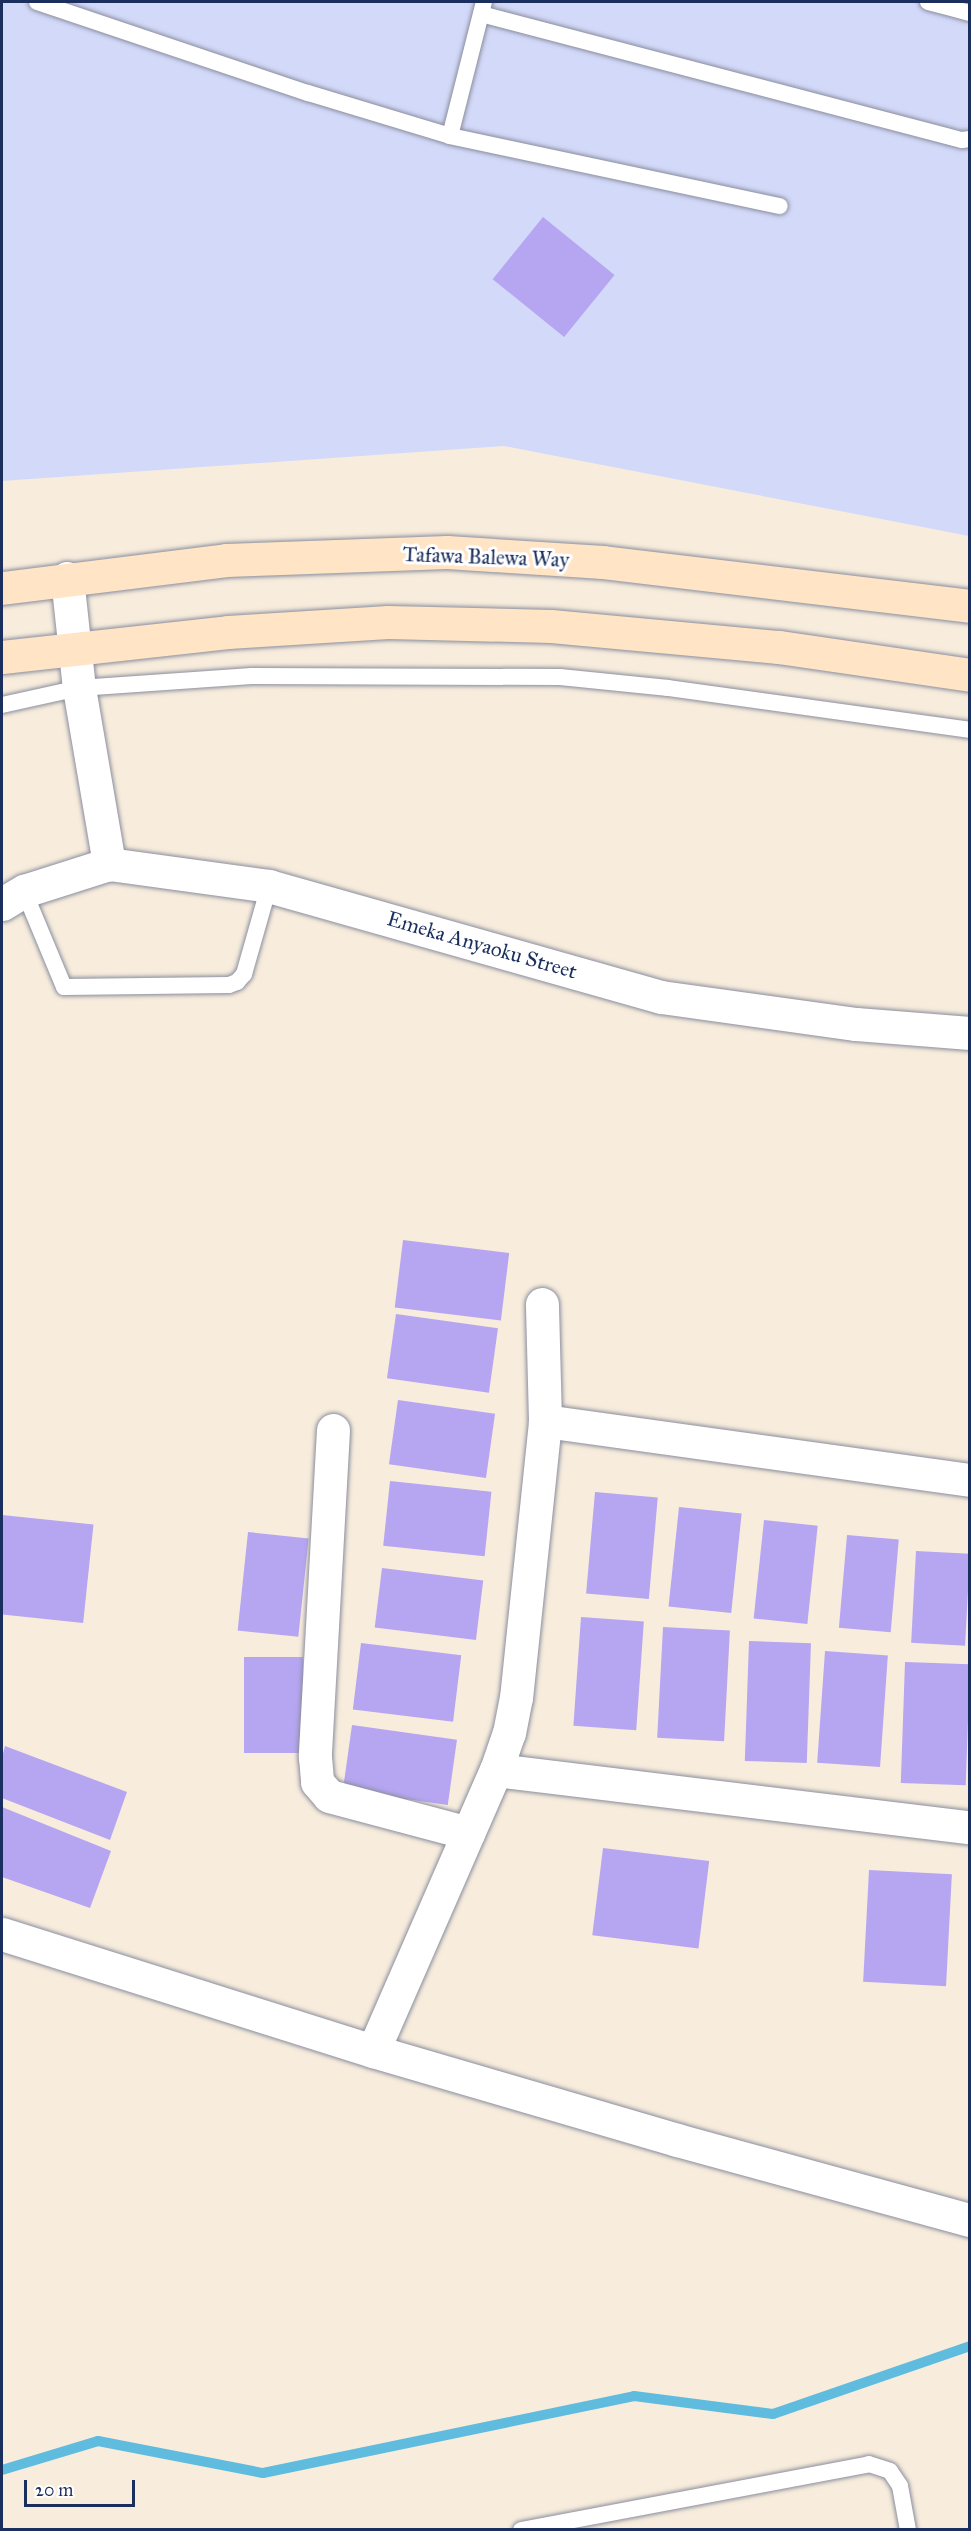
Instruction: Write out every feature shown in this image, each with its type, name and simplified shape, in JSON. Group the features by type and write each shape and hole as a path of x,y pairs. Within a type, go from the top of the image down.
{"main road":[{"name":"Tafawa Balewa Way","path":"2,588 67,578 226,560 447,552 603,562 876,593 969,606"},
{"path":"2,657 74,647 228,632 388,622 551,626 779,647 969,675"}],"street":[{"path":"67,578 80,688 109,864"},
{"name":"Emeka Anyaoku Street","path":"13,898 109,864 269,886 661,997 856,1024 969,1033"},
{"path":"373,2051 496,1770 509,1733 516,1698 545,1421 542,1305"},
{"path":"545,1421 969,1480"},
{"path":"333,1430 315,1757 317,1782 329,1796 468,1833"},
{"path":"496,1770 969,1827"},
{"path":"2,1934 373,2051 677,2140 969,2220"}],"lane":[{"path":"37,2 308,93 450,136 780,206"},
{"path":"928,2 969,13"},
{"path":"450,136 483,8 962,140 969,139"},
{"path":"2,705 80,688 252,676 560,677 668,688 969,730"},
{"path":"13,898 64,987 229,985 237,982 244,974 269,886"},
{"path":"521,2529 869,2464 890,2471 900,2486 908,2529"}],"shaded area":[{"path":"2,2 969,2 969,536 504,446 2,481"}],"building":[{"path":"543,217 614,275 564,337 493,279"},
{"path":"403,1240 509,1253 501,1321 395,1307"},
{"path":"396,1314 498,1328 489,1393 387,1378"},
{"path":"398,1400 495,1414 486,1478 389,1464"},
{"path":"390,1481 491,1492 485,1556 383,1546"},
{"path":"595,1492 658,1497 649,1599 586,1594"},
{"path":"679,1507 742,1514 731,1613 669,1606"},
{"path":"2,1515 93,1525 83,1623 2,1615"},
{"path":"764,1520 818,1526 807,1624 754,1618"},
{"path":"248,1532 309,1538 298,1637 238,1630"},
{"path":"847,1535 899,1540 891,1632 839,1628"},
{"path":"916,1551 970,1554 965,1646 911,1643"},
{"path":"382,1568 483,1580 476,1640 375,1628"},
{"path":"581,1617 644,1621 636,1730 573,1726"},
{"path":"663,1627 730,1631 724,1741 657,1738"},
{"path":"749,1641 811,1643 807,1763 745,1761"},
{"path":"361,1643 461,1655 453,1722 353,1710"},
{"path":"825,1651 888,1655 880,1767 817,1763"},
{"path":"244,1657 303,1657 303,1753 244,1753"},
{"path":"905,1662 970,1664 966,1785 901,1783"},
{"path":"352,1725 457,1740 448,1805 343,1790"},
{"path":"5,1746 127,1792 110,1840 2,1798 2,1757"},
{"path":"2,1807 111,1851 90,1908 2,1877"},
{"path":"603,1848 709,1861 698,1948 592,1935"},
{"path":"869,1870 952,1874 946,1986 863,1982"}],"waterway":[{"path":"2,2470 98,2441 263,2473 634,2396 773,2414 970,2346"}]}
